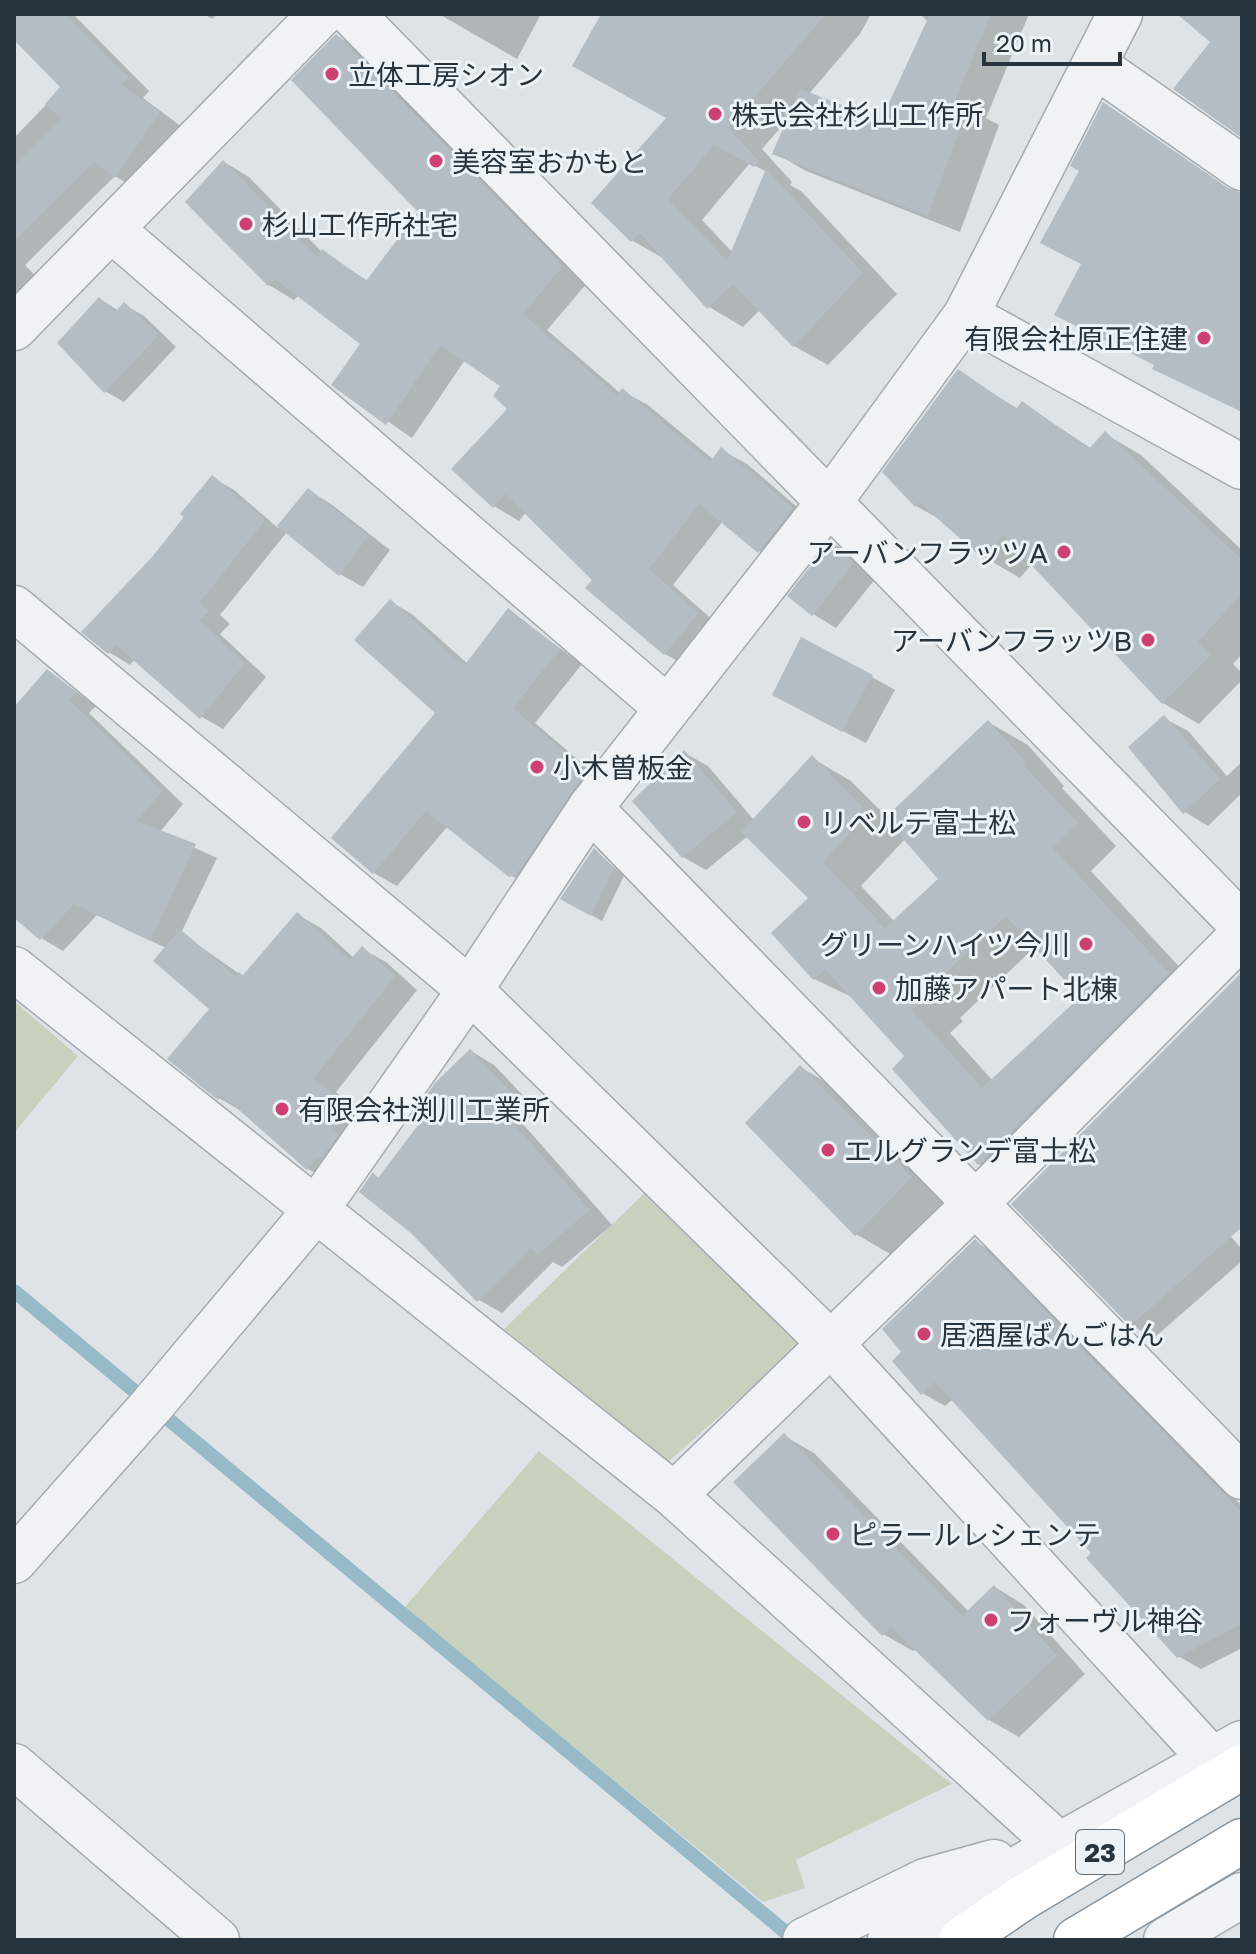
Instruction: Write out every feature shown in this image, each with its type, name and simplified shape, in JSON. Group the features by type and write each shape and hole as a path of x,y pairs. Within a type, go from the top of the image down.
{"highway":[{"name":"23","path":"961,1940 1232,1757"},
{"name":"23","path":"1076,1940 1242,1841"}],"street":[{"path":"14,328 321,14"},
{"path":"352,14 1242,925"},
{"path":"14,1561 152,1405 315,1211 470,990 590,808 830,501 966,315 1120,14"},
{"path":"1096,66 1242,168"},
{"path":"111,229 666,707"},
{"path":"966,315 1242,467"},
{"path":"14,608 470,990 829,1342 1232,1757 1058,1844 890,1940"},
{"path":"590,808 1242,1477"},
{"path":"674,1495 975,1204 1242,935"},
{"path":"14,969 674,1495 1058,1844"},
{"path":"14,1766 217,1940"},
{"path":"805,1940 925,1881 1058,1844"},
{"path":"1172,1938 1242,1895"}],"green space":[{"path":"14,1001 78,1056 14,1133"},
{"path":"656,1182 814,1332 668,1462 504,1329"},
{"path":"539,1451 952,1784 796,1860 805,1888 763,1902 404,1608"}],"building":[{"path":"14,14 65,14 128,77 121,84 160,112 115,178 94,162 14,241 14,165 61,118 45,104 60,87 14,40"},
{"path":"601,14 826,14 728,128 759,161 754,167 714,145 668,199 727,261 766,169 863,273 793,347 733,284 707,309 640,233 631,242 591,203 666,118 572,66"},
{"path":"930,14 991,14 955,100 968,106 928,216 772,154 800,89 881,120"},
{"path":"1177,14 1242,14 1242,138 1173,89 1210,42"},
{"path":"336,34 563,266 523,314 617,395 622,388 710,462 721,447 793,508 758,553 699,504 649,569 699,613 664,655 585,588 592,580 505,494 493,508 451,469 507,409 493,396 500,386 440,345 386,425 331,385 360,344 275,279 268,286 185,202 223,160 317,256 322,249 366,281 418,212 291,80"},
{"path":"1103,102 1228,188 1242,193 1242,412 1152,369 1154,365 1054,315 1081,264 1040,243 1079,171 1070,166"},
{"path":"99,297 115,312 124,302 159,335 104,393 57,343"},
{"path":"958,369 1016,409 1022,401 1089,449 1105,431 1242,560 1242,593 1198,642 1211,655 1162,704 1003,535 983,559 919,502 915,507 882,472"},
{"path":"212,475 265,520 200,602 209,611 200,621 245,663 200,719 116,645 108,654 81,632 152,557 184,517 180,514"},
{"path":"308,488 368,536 339,576 277,526"},
{"path":"831,540 854,563 812,616 787,596"},
{"path":"390,599 464,666 508,608 560,649 513,708 587,771 516,875 509,877 426,811 373,874 331,838 435,713 354,640"},
{"path":"801,637 873,675 842,732 772,695"},
{"path":"47,669 76,692 69,700 163,790 137,821 196,844 150,941 74,904 40,940 14,918 14,707"},
{"path":"1164,715 1220,779 1183,814 1128,747"},
{"path":"988,720 1026,762 1023,765 1078,823 1053,848 1169,973 978,1165 892,1069 904,1056 825,969 813,980 771,933 808,898 741,832 812,755 868,813 823,862 885,928 938,879 885,818","holes":["1006,916 1080,997 982,1088 912,1010 924,998 922,995"]},
{"path":"684,750 737,812 682,858 632,801"},
{"path":"594,848 614,868 591,916 560,899"},
{"path":"297,912 350,960 362,946 395,976 314,1078 336,1097 322,1116 339,1134 320,1160 317,1158 307,1170 222,1095 218,1100 167,1059 209,1009 153,961 180,929 236,977 239,972 243,975"},
{"path":"1242,972 1242,1227 1130,1326 1011,1204"},
{"path":"470,1049 515,1096 501,1110 590,1210 537,1255 531,1248 477,1302 412,1234 359,1192 373,1172 378,1178 431,1108 423,1100 436,1082"},
{"name":"エルグランデ富士松","path":"800,1065 912,1177 855,1236 745,1123"},
{"path":"975,1239 1242,1513 1242,1624 1177,1658 1086,1558 1091,1553 935,1382 921,1395 892,1361 901,1352 882,1329"},
{"path":"784,1433 962,1616 994,1585 1057,1656 988,1721 891,1627 882,1636 733,1482"}],"waterway":[{"path":"14,1291 795,1940"}],"place":[{"name":"立体工房シオン","path":"332,74"},
{"name":"株式会社杉山工作所","path":"715,114"},
{"name":"美容室おかもと","path":"436,161"},
{"name":"杉山工作所社宅","path":"246,224"},
{"name":"有限会社原正住建","path":"1204,338"},
{"name":"アーバンフラッツA","path":"1064,552"},
{"name":"アーバンフラッツB","path":"1148,640"},
{"name":"小木曽板金","path":"537,767"},
{"name":"リベルテ富士松","path":"804,822"},
{"name":"グリーンハイツ今川","path":"1086,944"},
{"name":"加藤アパート北棟","path":"879,988"},
{"name":"有限会社渕川工業所","path":"282,1109"},
{"name":"エルグランデ富士松","path":"828,1150"},
{"name":"居酒屋ばんごはん","path":"924,1334"},
{"name":"ピラールレシェンテ","path":"833,1534"},
{"name":"フォーヴル神谷","path":"991,1620"}]}
